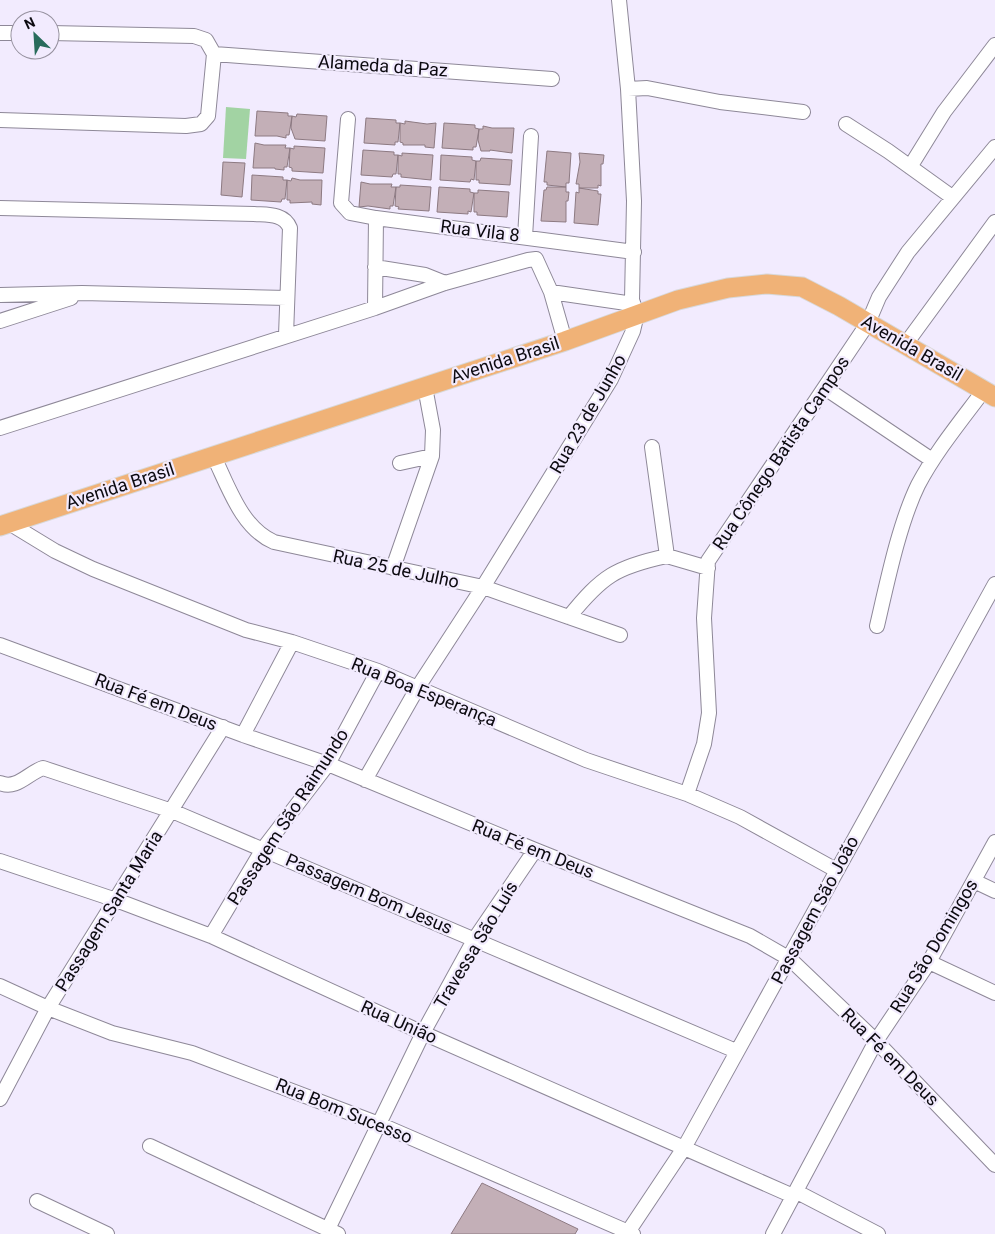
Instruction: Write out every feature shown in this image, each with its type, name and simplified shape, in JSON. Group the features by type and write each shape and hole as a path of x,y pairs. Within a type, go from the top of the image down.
{"main road":[{"name":"Avenida Brasil","path":"5,524 565,341 635,309 728,288 788,284 802,287 990,393"}],"street":[{"name":"Rua 23 de Junho","path":"365,780 418,687 483,587 611,379 633,331 635,309 634,252 628,89 619,0"},
{"path":"0,120 197,126 208,116 214,54 206,40 194,36 60,33"},
{"path":"910,167 944,112 995,46"},
{"name":"Alameda da Paz","path":"214,54 552,79"},
{"path":"628,89 647,88 720,102 803,112"},
{"name":"Rua Vila 8","path":"348,119 341,203 350,213 634,252"},
{"path":"846,124 952,197"},
{"path":"532,136 531,237 536,259 551,292 565,341"},
{"name":"Rua Cônego Batista Campos","path":"687,794 704,744 709,713 704,618 708,561 868,323 870,314 898,266 952,197 960,192 995,147"},
{"path":"0,208 274,215 288,224 286,335"},
{"path":"375,308 376,218"},
{"path":"905,345 995,222"},
{"path":"0,428 375,308 445,283 536,259"},
{"path":"376,267 425,275 445,283"},
{"path":"551,292 635,309"},
{"path":"0,295 82,293 287,298"},
{"path":"0,321 82,293"},
{"path":"394,568 432,456 433,430 424,387"},
{"path":"825,388 932,460"},
{"path":"876,626 909,510 918,487 932,460 990,393"},
{"path":"652,447 667,556"},
{"name":"Rua 25 de Julho","path":"213,455 244,515 264,538 292,547 483,587 569,617 600,634 620,634"},
{"path":"400,463 432,456"},
{"name":"Rua Boa Esperança","path":"5,524 93,569 246,630 292,642 378,671 586,760 687,794 740,817 836,870"},
{"path":"569,617 587,595 620,569 667,556 708,568"},
{"name":"Passagem São João","path":"630,1233 684,1148 736,1051 790,959 836,870 995,584"},
{"path":"243,735 292,642"},
{"name":"Rua Fé em Deus","path":"0,645 243,735 328,764 535,850 750,936 790,959 876,1041 995,1165"},
{"name":"Passagem São Raimundo","path":"211,936 263,848 328,764 378,671"},
{"name":"Passagem Santa Maria","path":"0,1099 48,1008 223,727"},
{"name":"Passagem Bom Jesus","path":"0,783 7,786 14,784 32,771 43,768 172,811 263,848 736,1051"},
{"name":"Rua São Domingos","path":"773,1234 876,1041 929,962 995,842"},
{"name":"Travessa São Luís","path":"333,1232 379,1124 423,1034 474,940 535,850"},
{"name":"Rua União","path":"0,861 116,900 211,936 423,1034 684,1148 795,1194 878,1234"},
{"path":"974,882 995,891"},
{"path":"929,962 995,993"},
{"name":"Rua Bom Sucesso","path":"0,986 48,1008 112,1033 192,1053 379,1124 630,1233"},
{"path":"150,1146 333,1232"},
{"path":"37,1201 107,1234"}],"green space":[{"path":"226,107 250,109 246,159 223,158"}],"building":[{"path":"257,111 288,113 288,116 292,116 289,135 286,135 286,138 255,136"},
{"path":"297,114 327,116 325,141 295,139 291,128 292,116 296,117"},
{"path":"366,118 396,120 396,123 400,123 398,142 395,142 395,145 364,143"},
{"path":"405,121 427,124 436,123 434,148 425,147 425,145 403,145 400,142 400,123 405,124"},
{"path":"444,123 475,125 475,128 479,129 476,147 473,147 473,150 442,148"},
{"path":"483,126 514,128 512,153 490,150 481,151 478,140 479,129 483,129"},
{"path":"255,143 286,145 285,148 290,148 287,167 284,167 284,170 253,168"},
{"path":"294,146 325,148 323,173 292,171 292,168 289,167 290,148 294,149"},
{"path":"363,150 394,152 394,155 398,155 396,174 393,174 392,177 361,175"},
{"path":"547,151 571,153 569,183 566,183 566,187 547,185 547,182 544,182"},
{"path":"402,153 433,155 431,180 401,177 401,174 398,174 398,155 402,156"},
{"path":"579,153 604,155 603,164 601,164 601,186 598,185 598,188 579,188 579,184 576,184 580,162"},
{"path":"441,155 472,157 472,160 476,161 474,180 471,179 470,182 440,180"},
{"path":"481,158 512,160 510,185 479,183 479,180 476,180 476,161 480,161"},
{"path":"223,162 245,163 242,197 221,195"},
{"path":"252,175 283,177 283,180 287,180 285,199 282,199 281,202 251,200"},
{"path":"292,178 322,180 321,205 312,204 312,202 290,203 290,200 287,200 287,180 291,181"},
{"path":"361,182 392,184 391,187 396,187 393,206 390,206 390,209 368,206 359,207"},
{"path":"400,185 431,187 429,211 398,209 399,207 395,206 396,187 400,187"},
{"path":"439,187 470,189 470,192 474,193 471,212 468,211 468,214 437,212"},
{"path":"547,187 566,187 566,192 569,192 568,201 566,201 566,222 541,221 544,190"},
{"path":"579,188 598,191 598,194 601,194 598,225 574,223 576,192 579,193"},
{"path":"478,190 509,192 507,217 477,215 477,212 474,212 474,193 478,193"},
{"path":"482,1183 578,1229 575,1234 451,1234"}]}
